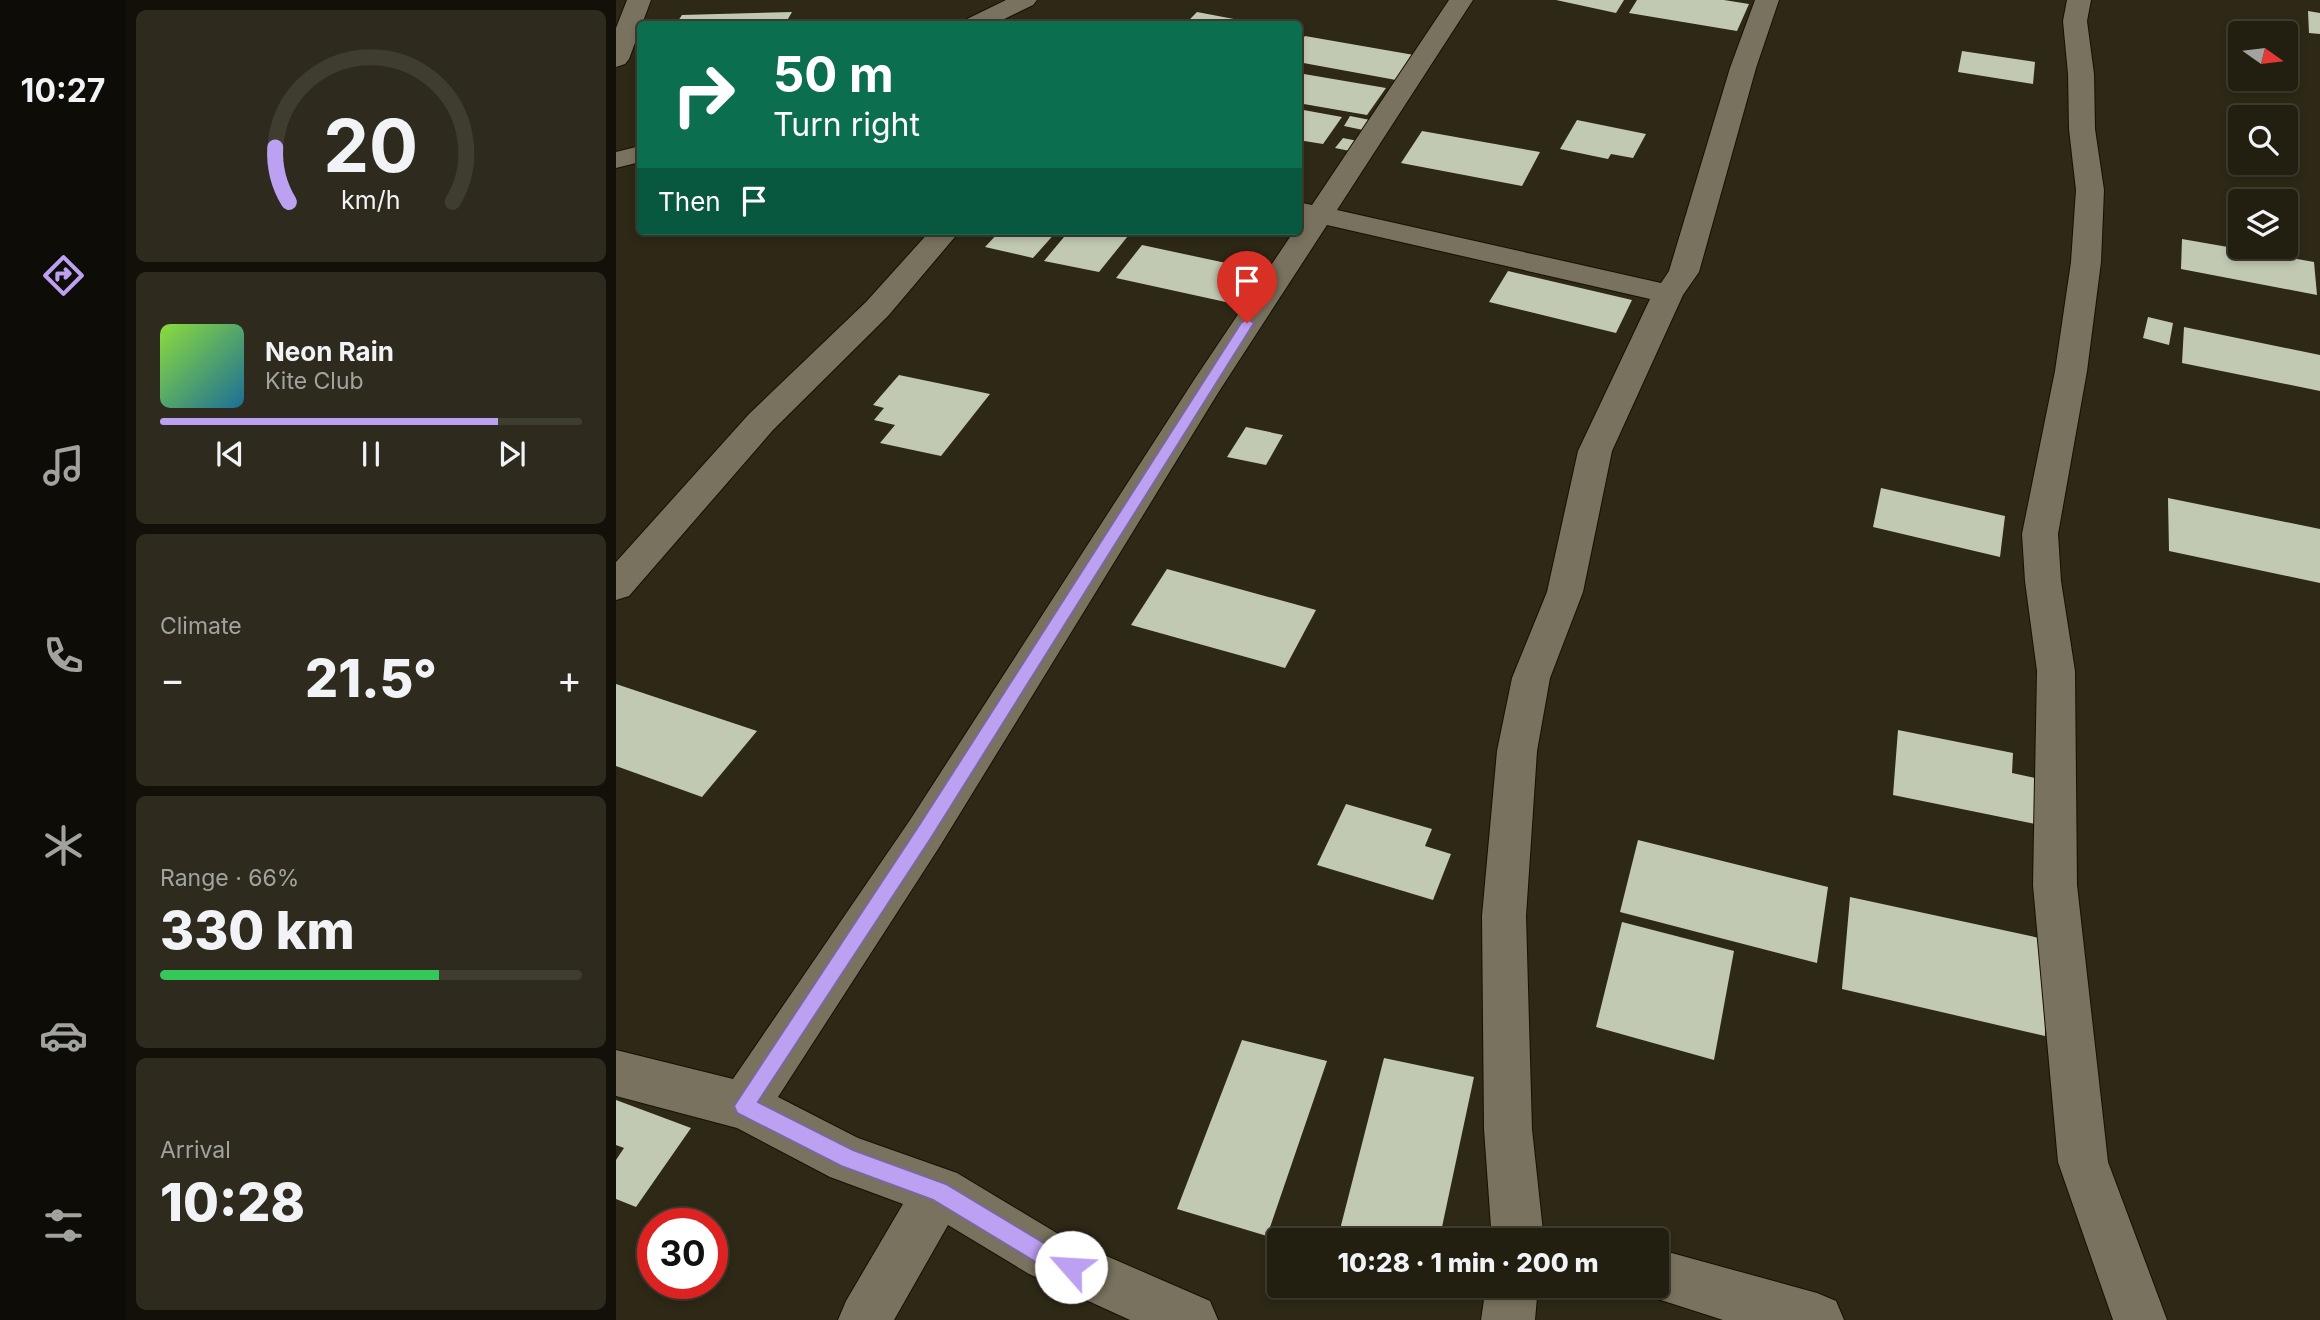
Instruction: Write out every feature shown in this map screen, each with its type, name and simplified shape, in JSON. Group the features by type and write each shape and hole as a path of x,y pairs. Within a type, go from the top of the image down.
{"street":[{"path":"616,60 639,0"},
{"path":"982,21 1025,0"},
{"path":"1461,0 1308,213 1668,294"},
{"path":"1517,1228 1508,1129 1504,916 1517,751 1531,678 1565,592 1595,451 1668,294 1684,272 1742,68 1767,0"},
{"path":"2079,0 2075,21 2081,74 2082,129 2090,190 2086,262 2071,371 2040,534 2043,581 2056,671 2055,885 2083,1162 2140,1320"},
{"path":"616,160 637,156"},
{"path":"616,586 761,422 877,309 942,235"},
{"path":"744,1106 925,833 1205,388 1295,235"},
{"path":"616,1073 744,1106 848,1159 939,1191 1047,1256 1191,1320"},
{"path":"865,1320 939,1191"},
{"path":"1669,1278 1817,1320"},
{"path":"1508,1320 1512,1298"}],"building":[{"path":"1556,0 1624,0 1616,13"},
{"path":"1637,0 1724,0 1749,4 1737,31 1629,13"},
{"path":"2308,11 2320,13 2320,34 2309,33"},
{"path":"792,12 787,21 678,21 682,15"},
{"path":"1197,12 1244,21 1188,21"},
{"path":"1305,36 1414,55 1396,80 1302,63 1302,39"},
{"path":"1962,51 2035,62 2033,84 1958,72"},
{"path":"1302,74 1386,88 1367,115 1302,104"},
{"path":"1302,110 1342,117 1323,144 1302,141"},
{"path":"1350,116 1370,120 1363,130 1344,126"},
{"path":"1577,120 1646,134 1633,158 1611,154 1608,159 1560,149"},
{"path":"1422,131 1540,152 1522,186 1401,163"},
{"path":"1343,138 1358,141 1350,151 1335,148"},
{"path":"996,235 1053,235 1033,258 985,247"},
{"path":"1066,235 1129,235 1099,272 1044,261"},
{"path":"2182,239 2228,247 2228,259 2297,259 2314,262 2317,295 2181,269"},
{"path":"1142,245 1268,272 1244,306 1116,278"},
{"path":"1508,271 1632,300 1616,333 1489,302"},
{"path":"2148,317 2173,323 2169,345 2143,338"},
{"path":"2184,327 2320,355 2320,391 2182,363"},
{"path":"899,375 990,394 941,456 880,443 895,425 874,420 884,408 873,405"},
{"path":"1246,427 1283,435 1266,465 1227,457"},
{"path":"1881,488 2005,516 2000,557 1873,527"},
{"path":"2168,498 2320,529 2320,583 2169,551"},
{"path":"1167,569 1316,610 1285,668 1131,625"},
{"path":"616,684 757,731 702,797 616,766"},
{"path":"1898,730 2013,753 2012,773 2035,778 2035,824 1893,795"},
{"path":"1346,804 1432,829 1425,846 1451,854 1433,900 1317,865"},
{"path":"1638,840 1828,887 1817,963 1620,912"},
{"path":"1850,897 2044,939 2045,1036 1842,989"},
{"path":"1622,922 1734,951 1714,1060 1596,1027"},
{"path":"1242,1040 1327,1061 1270,1228 1267,1228 1267,1236 1177,1209"},
{"path":"1384,1058 1474,1077 1442,1228 1340,1228"},
{"path":"616,1100 691,1128 636,1207 616,1199 616,1160 624,1148 616,1145"}],"route":[{"path":"1071,1267 1047,1256 939,1191 848,1159 744,1106 925,833 1247,323"}]}
